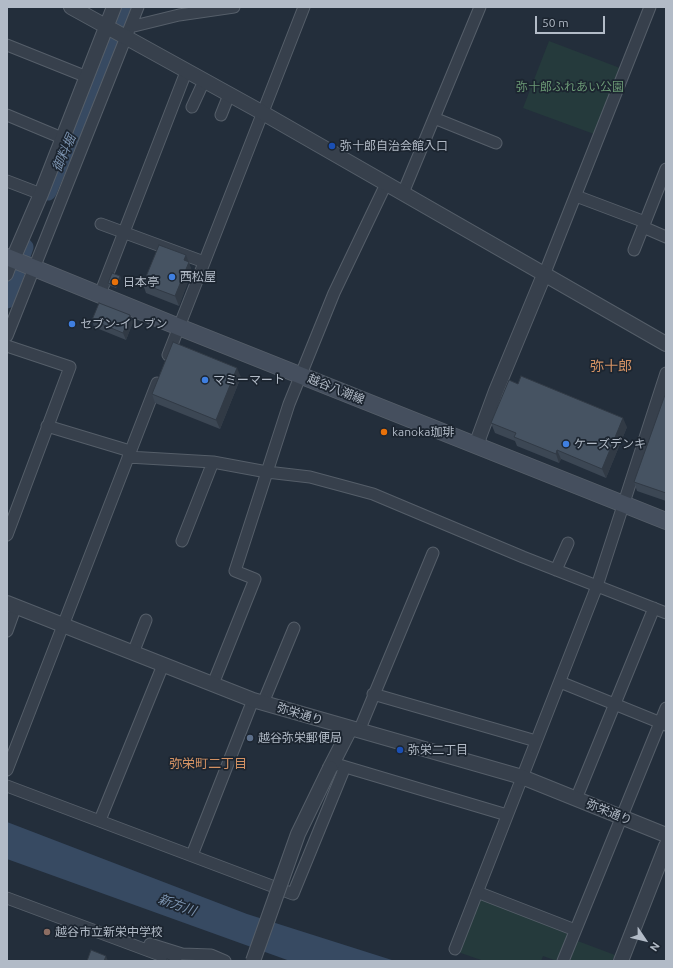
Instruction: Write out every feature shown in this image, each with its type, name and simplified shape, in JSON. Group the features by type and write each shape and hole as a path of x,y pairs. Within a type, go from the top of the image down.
{"main road":[{"name":"越谷八潮線","path":"20,262 666,521"}],"street":[{"path":"71,7 118,32 186,72 263,113 666,344"},
{"path":"7,275 20,262 118,32 114,7"},
{"path":"7,336 20,262 41,194 62,138 87,77 118,32 138,7"},
{"path":"118,32 179,15 234,7"},
{"path":"7,770 304,7"},
{"path":"402,193 480,7"},
{"path":"478,445 479,437 496,391 576,196 650,7"},
{"path":"7,45 87,77"},
{"path":"100,294 186,72"},
{"path":"192,108 204,81"},
{"path":"221,115 229,95"},
{"path":"7,115 62,138"},
{"path":"434,118 496,143"},
{"path":"634,250 666,169"},
{"path":"7,181 41,194"},
{"path":"213,684 255,579 235,571 288,404 334,292 386,184"},
{"path":"576,196 644,225 666,237"},
{"path":"101,224 204,262"},
{"path":"7,346 70,367 7,535"},
{"path":"455,949 597,586 666,373"},
{"path":"48,426 129,454 212,462 267,472 310,477 373,494 556,570 666,613"},
{"path":"182,541 212,462"},
{"path":"556,570 568,544"},
{"path":"253,961 298,834 336,766 373,694 433,553"},
{"path":"7,631 12,605"},
{"name":"弥栄通り","path":"12,605 258,702 522,778 666,835"},
{"path":"576,799 654,608"},
{"path":"133,653 146,620"},
{"path":"192,855 258,702 294,628"},
{"path":"100,820 163,665"},
{"path":"560,682 663,724"},
{"path":"373,694 536,741"},
{"path":"563,961 622,817 663,724 666,708"},
{"path":"7,786 293,894 336,766"},
{"path":"336,766 507,814"},
{"path":"621,961 666,846"},
{"path":"477,892 575,930"},
{"path":"7,898 176,961"},
{"path":"127,943 149,943 182,954 211,955 225,961"}],"green space":[{"name":"弥十郎ふれあい公園","path":"549,41 620,68 594,134 523,108"},
{"path":"483,899 568,934 557,961 543,956 541,961 484,961 458,952 478,900"},
{"path":"575,940 615,955 612,961 567,961"}],"water":[{"name":"新方川","path":"7,822 247,914 395,961 290,961 7,859"}],"building":[{"path":"159,245 186,255 184,260 189,262 175,296 143,284"},
{"path":"112,273 120,276 116,286 108,283"},
{"path":"99,303 130,315 123,333 92,320"},
{"path":"173,342 237,368 216,420 152,394"},
{"path":"521,376 623,418 602,469 557,450 556,454 514,437 516,433 491,423 509,380 518,384"},
{"path":"666,392 666,493 634,482"},
{"path":"91,950 106,956 104,961 87,961"}],"waterway":[{"name":"御料堀","path":"48,192 108,51 124,7"},
{"name":"御料堀","path":"7,300 25,247"}],"place":[{"name":"弥十郎自治会館入口","path":"332,146"},
{"name":"西松屋","path":"172,277"},
{"name":"日本亭","path":"115,282"},
{"name":"セブン-イレブン","path":"72,324"},
{"name":"マミーマート","path":"205,380"},
{"name":"kanoka珈琲","path":"384,432"},
{"name":"ケーズデンキ","path":"566,444"},
{"name":"越谷弥栄郵便局","path":"250,738"},
{"name":"弥栄二丁目","path":"400,750"},
{"name":"越谷市立新栄中学校","path":"47,932"}],"district":[{"name":"弥十郎","path":"611,366"},
{"name":"弥栄町二丁目","path":"208,764"}]}
